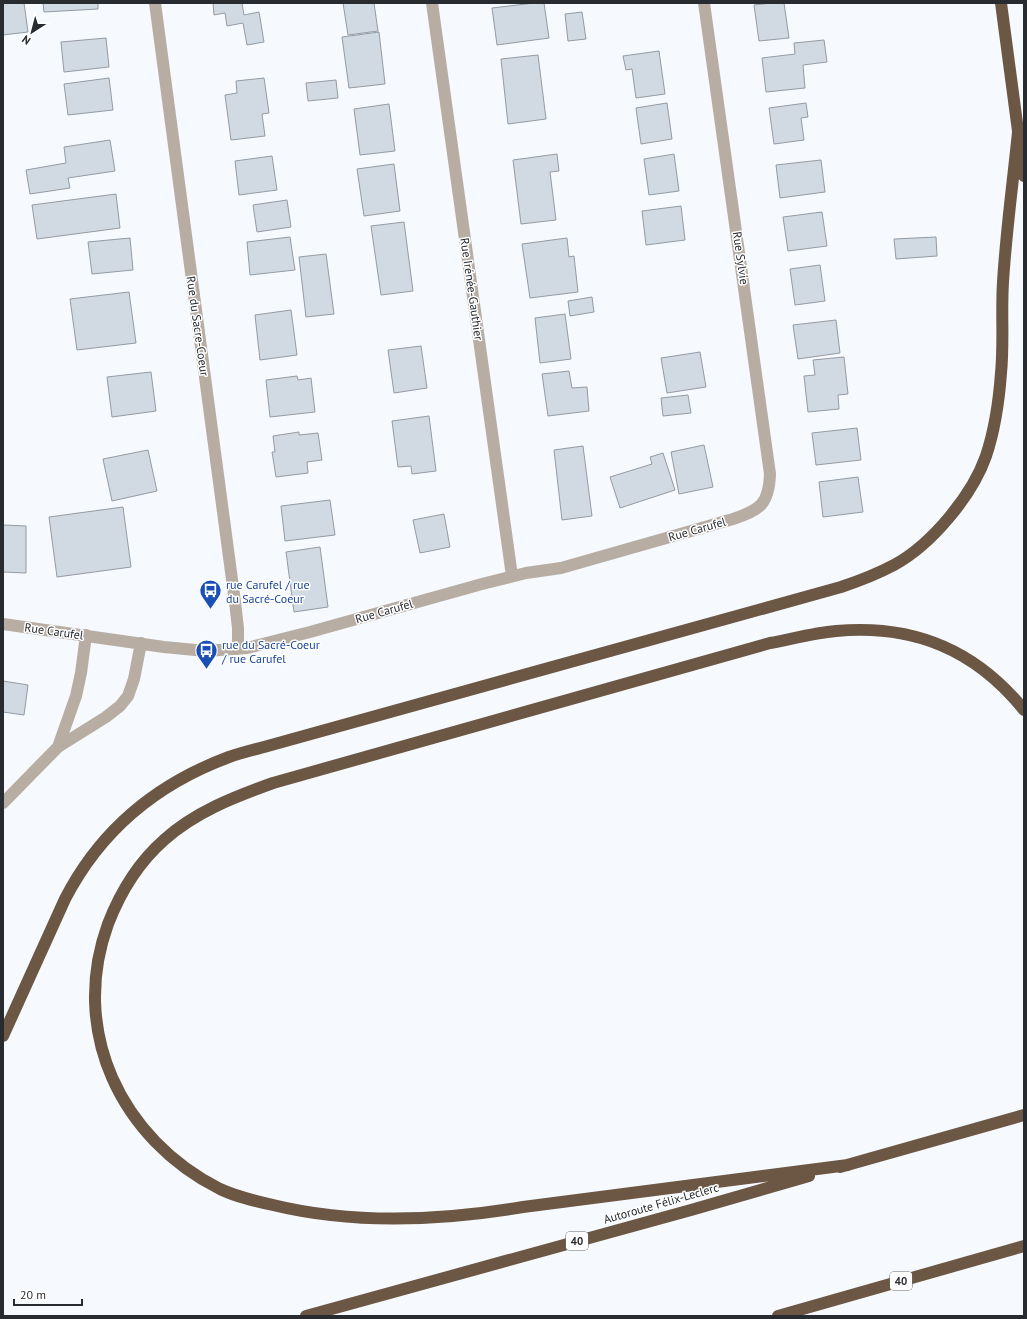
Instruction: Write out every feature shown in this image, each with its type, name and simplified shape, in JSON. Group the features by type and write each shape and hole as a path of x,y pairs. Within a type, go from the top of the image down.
{"highway":[{"path":"1001,3 1024,176"},
{"path":"3,1036 74,881 110,834 137,808 168,785 185,776 230,757 841,587 877,573 895,564 928,540 952,512 976,477 986,457 992,435 1001,371 1003,282 1018,132"},
{"path":"848,1165 523,1206 493,1212 418,1219 327,1216 243,1197 223,1190 206,1181 189,1171 170,1156 155,1143 142,1128 119,1092 103,1054 97,1029 95,985 98,960 103,938 121,895 133,875 148,856 164,840 180,828 199,815 222,803 273,783 770,643 836,631 863,630 884,630 924,638 945,646 982,667 999,682 1024,710"},
{"name":"Autoroute Félix-Leclerc","path":"306,1316 691,1210 1024,1115"},
{"name":"40","path":"778,1316 1024,1246"}],"street":[{"name":"Rue du Sacre-Coeur","path":"155,3 235,602 238,628 238,649"},
{"name":"Rue Irénée-Gauthier","path":"432,3 512,576"},
{"name":"Rue Sylvie","path":"704,3 770,474 768,492 765,500 757,509"},
{"name":"Rue Carufel","path":"3,624 206,651 238,649 264,645 512,576 561,568 733,519 757,509"},
{"path":"58,746 76,696 86,636"},
{"path":"3,803 58,746 106,717 120,706 128,696 134,679 141,643"}],"building":[{"path":"3,3 24,3 28,32 3,35"},
{"path":"43,3 98,3 98,9 44,12"},
{"path":"213,3 242,3 244,15 259,12 264,42 247,45 243,23 227,26 225,13 214,15"},
{"path":"343,3 374,3 378,31 348,35"},
{"path":"544,3 549,38 497,45 492,8"},
{"path":"784,3 789,38 759,41 754,5"},
{"path":"582,12 586,39 568,41 565,14"},
{"path":"379,32 385,84 349,88 342,37"},
{"path":"106,38 109,67 64,72 61,42"},
{"path":"824,40 827,62 803,65 805,88 766,92 762,58 795,54 794,43"},
{"path":"659,51 665,94 636,98 632,69 626,70 623,56"},
{"path":"538,55 546,119 508,124 501,59"},
{"path":"109,78 113,110 68,115 64,84"},
{"path":"264,78 269,113 262,114 265,136 231,140 225,95 237,93 236,81"},
{"path":"336,80 338,98 308,101 306,83"},
{"path":"667,103 672,139 641,144 636,108"},
{"path":"806,103 808,117 801,118 804,140 774,144 769,108"},
{"path":"389,104 395,151 360,155 354,109"},
{"path":"110,140 115,171 68,178 70,188 30,194 26,170 66,163 64,147"},
{"path":"557,154 559,171 550,172 556,220 521,224 513,160"},
{"path":"674,154 679,191 649,195 644,159"},
{"path":"272,156 277,190 239,195 235,161"},
{"path":"821,160 825,192 780,198 776,165"},
{"path":"394,164 400,211 364,216 357,169"},
{"path":"116,194 120,228 37,239 32,205"},
{"path":"287,200 291,227 257,232 253,205"},
{"path":"681,206 685,240 646,245 642,211"},
{"path":"822,212 827,246 788,251 783,217"},
{"path":"404,222 413,291 381,295 371,226"},
{"path":"290,237 295,270 250,275 247,242"},
{"path":"936,237 937,256 896,259 894,239"},
{"path":"130,238 133,270 92,274 88,242"},
{"path":"567,238 569,257 574,256 578,292 530,298 522,244"},
{"path":"326,254 334,314 306,317 299,257"},
{"path":"820,265 825,301 795,305 790,269"},
{"path":"129,292 136,343 77,350 70,299"},
{"path":"592,297 594,312 570,316 568,301"},
{"path":"291,310 297,355 260,360 255,315"},
{"path":"565,314 571,359 540,363 535,318"},
{"path":"836,320 840,353 798,359 793,325"},
{"path":"421,346 427,388 394,393 388,350"},
{"path":"700,352 706,387 667,393 661,358"},
{"path":"844,357 848,394 838,395 839,409 808,412 804,376 815,375 813,360"},
{"path":"569,371 572,388 587,387 589,411 548,416 542,374"},
{"path":"151,372 156,411 112,417 107,377"},
{"path":"297,376 298,380 311,378 315,412 270,417 266,380"},
{"path":"688,395 691,413 663,416 661,398"},
{"path":"429,416 436,471 412,474 411,466 398,467 392,421"},
{"path":"857,428 861,460 816,465 812,433"},
{"path":"299,432 299,435 318,433 322,460 307,462 308,473 276,477 272,452 275,452 273,436"},
{"path":"704,445 713,487 679,494 671,452"},
{"path":"583,446 592,516 562,520 554,450"},
{"path":"148,450 157,491 112,501 103,459"},
{"path":"663,453 675,490 620,508 610,477 652,464 650,457"},
{"path":"858,477 863,512 823,517 819,482"},
{"path":"330,500 335,535 285,541 281,506"},
{"path":"123,507 131,567 57,577 49,517"},
{"path":"444,514 450,547 420,553 413,520"},
{"path":"3,525 26,526 26,573 3,572"},
{"path":"320,547 328,607 294,612 286,552"},
{"path":"3,681 28,685 24,715 3,712"}],"place":[{"name":"rue Carufel / rue du Sacré-Coeur","path":"211,610"},
{"name":"rue du Sacré-Coeur / rue Carufel","path":"206,670"}]}
